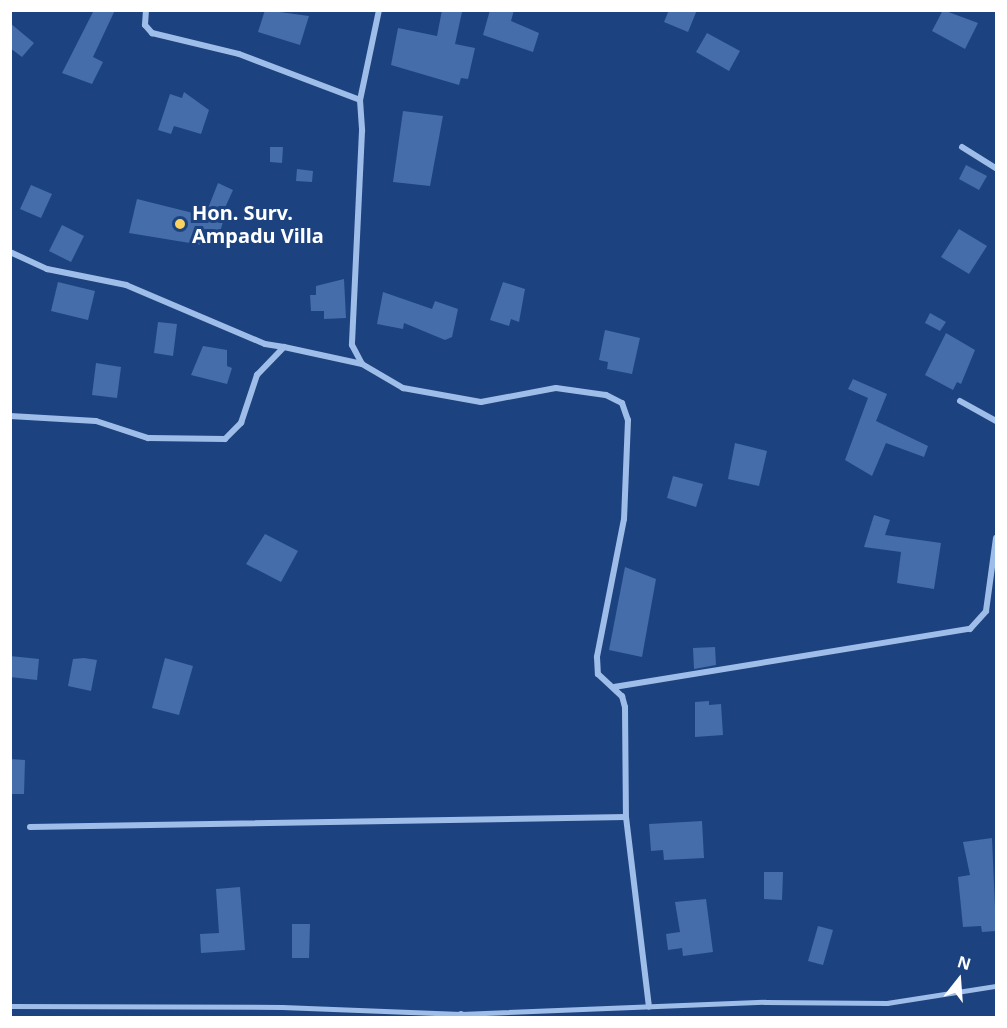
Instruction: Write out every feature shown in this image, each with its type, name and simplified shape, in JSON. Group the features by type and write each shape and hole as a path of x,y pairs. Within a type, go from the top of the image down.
{"street":[{"path":"146,10 145,25 152,33 239,54 360,100"},
{"path":"362,364 352,345 362,131 360,100 379,10"},
{"path":"962,147 996,168"},
{"path":"10,252 47,269 126,285 265,344 362,364 403,388 481,402 556,388 606,395 622,403 628,420 624,519 597,657 598,674 614,687 625,707 626,817 649,1006"},
{"path":"10,416 96,421 148,438 225,439 241,423 257,375 284,347"},
{"path":"960,401 996,420"},
{"path":"614,687 970,629 986,611 996,538"},
{"path":"30,828 626,817"}],"lane":[{"path":"10,1005 259,1006 461,1016 649,1006 887,1003 996,986"}],"building":[{"path":"94,10 115,10 93,57 103,62 92,84 62,73"},
{"path":"265,10 309,16 300,45 258,32"},
{"path":"442,10 462,12 455,44 475,48 468,79 461,78 459,85 391,65 398,28 437,36"},
{"path":"490,10 514,10 511,21 539,33 533,52 483,35"},
{"path":"669,10 697,10 688,32 664,22"},
{"path":"943,10 978,23 965,49 932,31"},
{"path":"10,23 34,43 22,57 10,48"},
{"path":"707,33 740,51 729,71 696,52"},
{"path":"184,92 209,110 201,134 174,126 171,134 158,130 170,94 182,98"},
{"path":"403,111 443,116 430,186 393,182"},
{"path":"270,147 283,147 282,163 270,162"},
{"path":"966,165 987,176 979,190 959,179"},
{"path":"297,169 313,171 312,182 296,181"},
{"path":"218,183 233,190 219,221 223,222 219,235 212,233 208,246 129,233 137,199 205,216"},
{"path":"31,185 52,194 41,218 20,209"},
{"path":"62,225 84,236 71,262 49,251"},
{"path":"959,229 987,246 969,274 941,257"},
{"path":"344,279 346,318 324,319 324,311 311,311 310,295 316,295 316,286"},
{"path":"58,282 95,291 88,320 51,311"},
{"path":"503,282 525,289 519,322 511,319 509,326 490,320"},
{"path":"383,292 432,309 435,301 458,309 452,337 445,340 404,323 403,329 377,324"},
{"path":"930,313 946,322 940,331 925,323"},
{"path":"158,322 177,324 173,356 154,353"},
{"path":"605,330 640,338 632,374 607,369 608,362 599,360"},
{"path":"946,333 975,350 961,384 957,382 953,390 925,375"},
{"path":"203,346 227,350 227,366 232,368 227,384 191,375"},
{"path":"96,363 121,367 117,398 92,395"},
{"path":"853,379 887,394 876,421 928,446 924,457 886,443 872,476 845,460 868,398 848,389"},
{"path":"735,443 767,451 759,486 728,479"},
{"path":"673,476 703,484 696,507 667,498"},
{"path":"874,515 890,520 885,535 941,543 934,589 897,583 901,552 864,547"},
{"path":"265,534 298,551 281,582 246,564"},
{"path":"625,567 656,579 642,657 609,650"},
{"path":"715,647 716,665 694,669 693,648"},
{"path":"10,656 39,659 37,680 10,677"},
{"path":"165,658 193,666 179,715 152,708"},
{"path":"73,659 97,660 91,691 68,686"},
{"path":"709,701 709,705 721,704 723,735 695,737 695,702"},
{"path":"10,759 25,760 24,794 10,794"},
{"path":"702,821 704,858 664,860 663,850 651,851 649,824"},
{"path":"992,838 996,931 982,932 981,926 963,927 958,877 970,875 963,842"},
{"path":"764,872 783,872 782,900 764,899"},
{"path":"240,887 245,950 201,953 200,934 219,933 216,889"},
{"path":"706,899 713,952 683,956 682,948 668,950 666,934 680,932 675,902"},
{"path":"292,924 310,924 309,958 292,958"},
{"path":"818,926 833,930 823,965 808,961"}],"place":[{"name":"Hon. Surv. Ampadu Villa","path":"180,224"}]}
